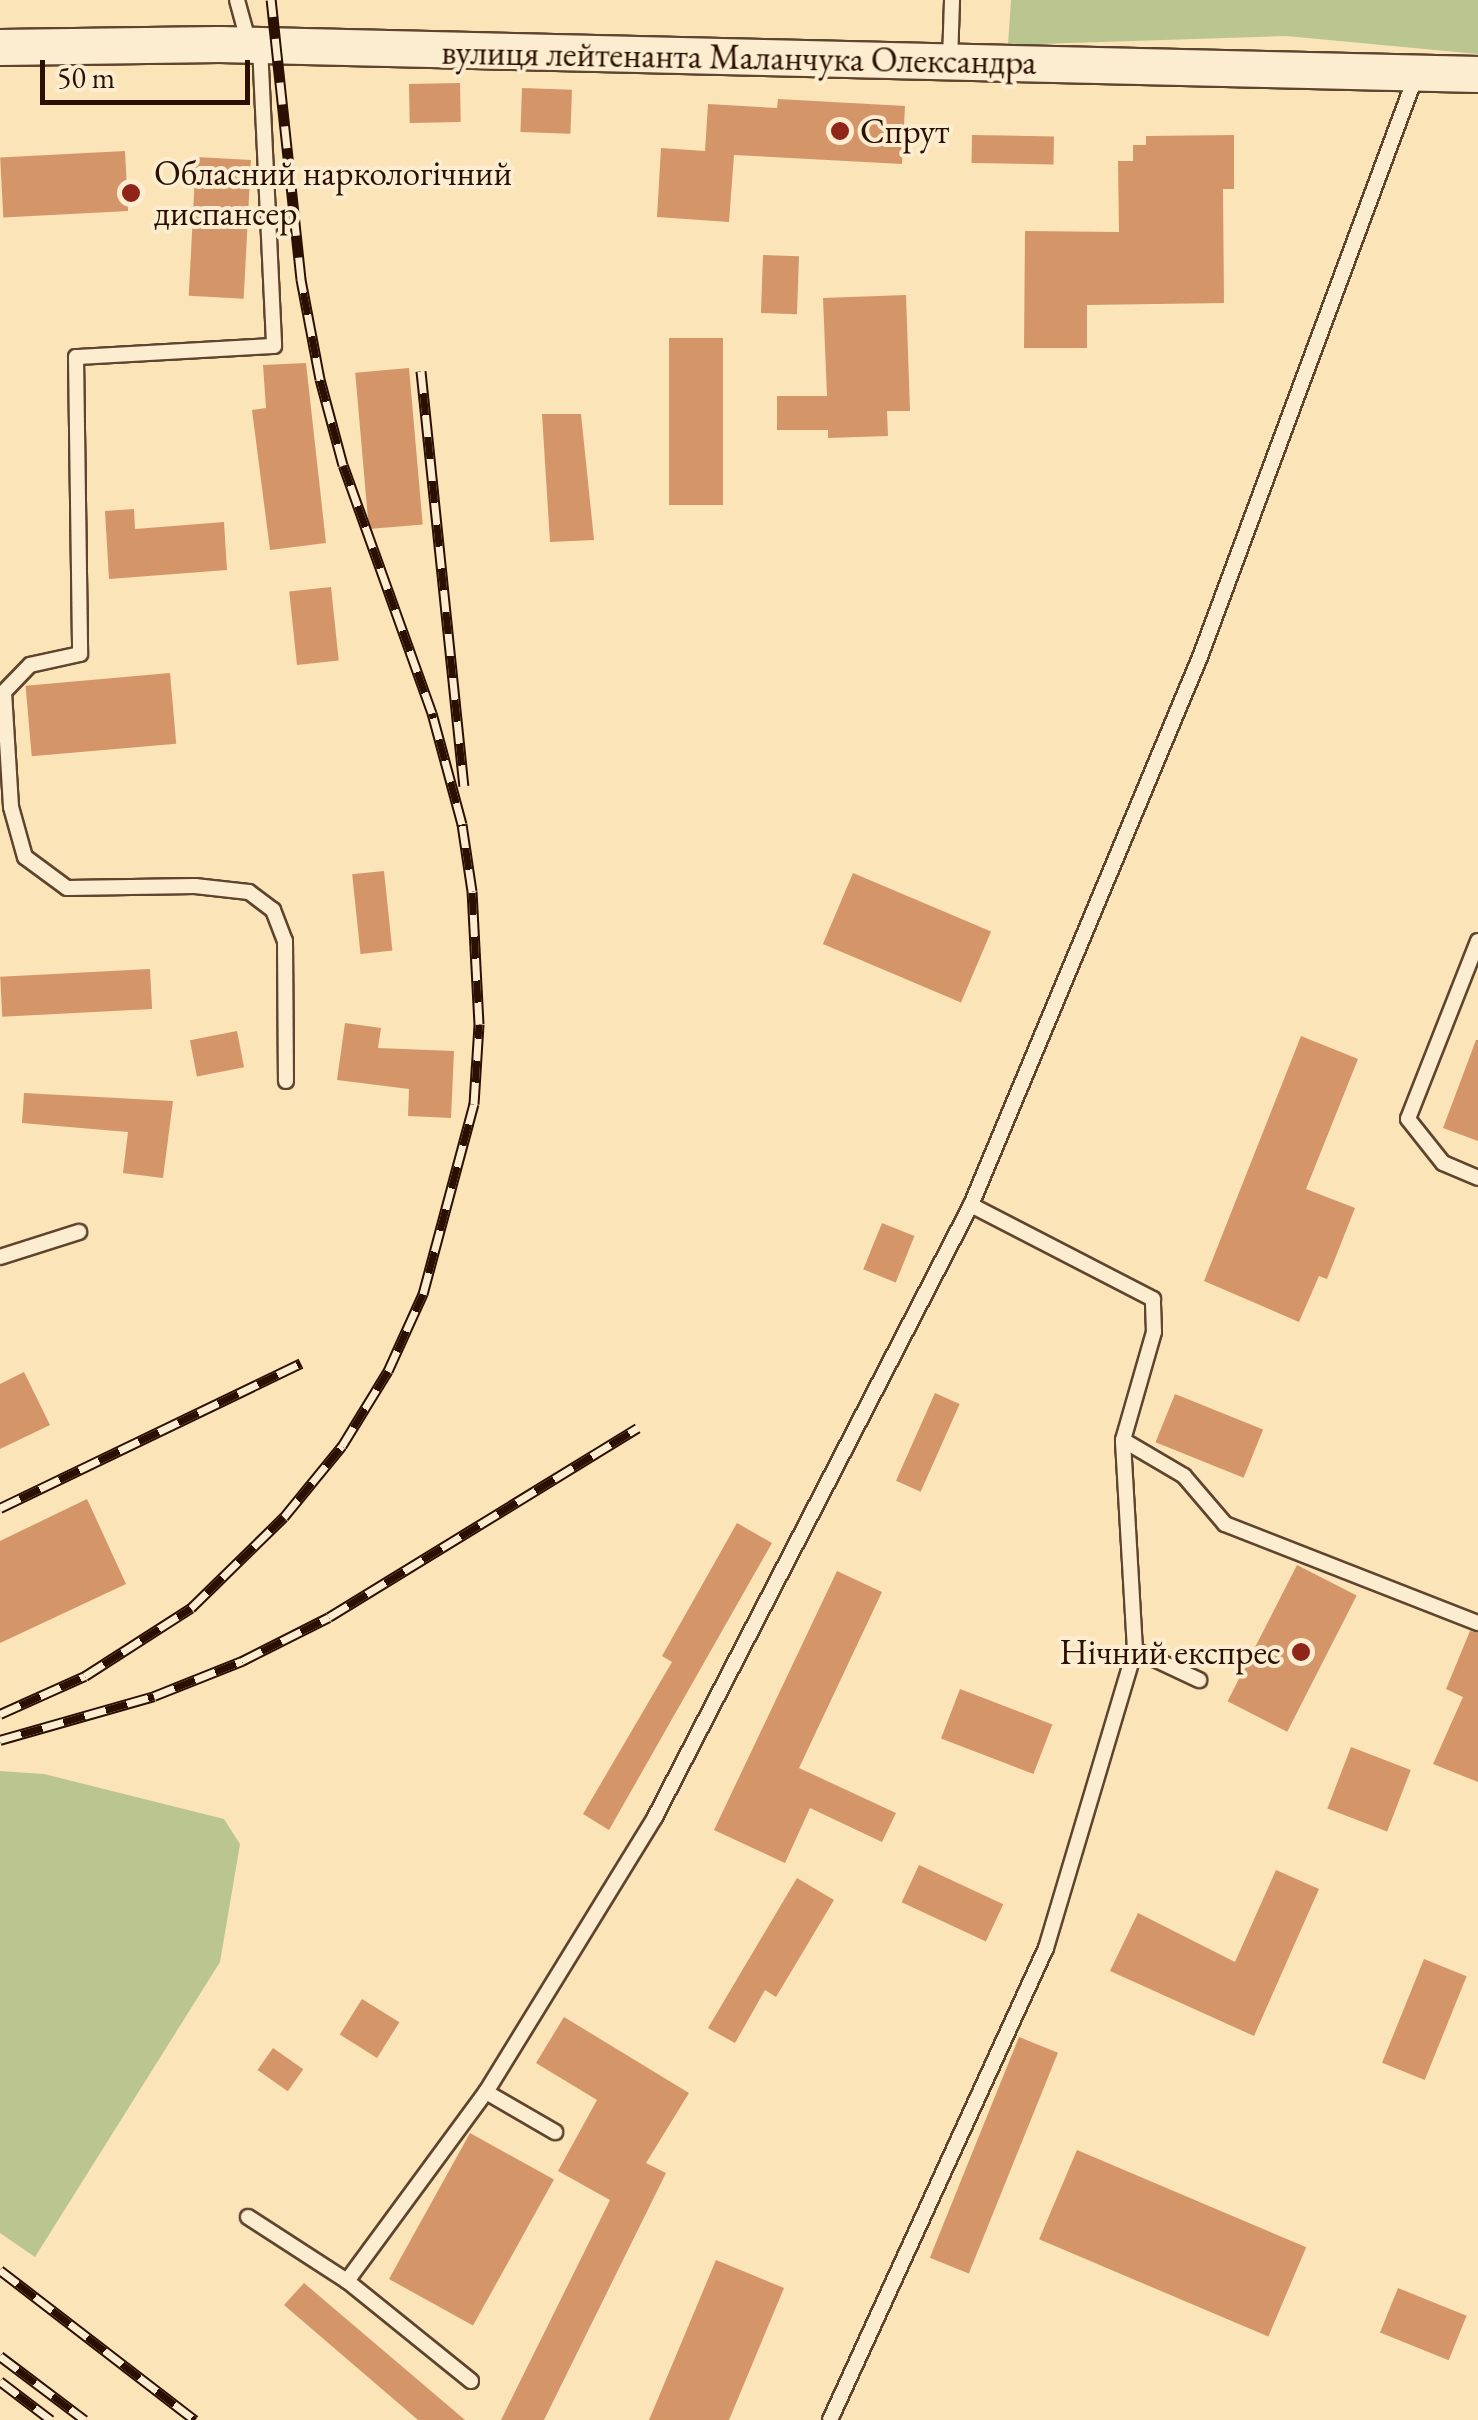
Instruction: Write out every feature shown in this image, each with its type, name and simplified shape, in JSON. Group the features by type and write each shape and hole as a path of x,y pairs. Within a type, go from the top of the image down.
{"street":[{"name":"вулиця лейтенанта Маланчука Олександра","path":"0,47 254,45 1478,74"}],"lane":[{"path":"237,0 254,45 274,346 76,357 80,654 30,664 4,692 11,806 25,858 67,888 195,886 249,892 274,910 285,941 286,1082"},
{"path":"950,62 952,0"},
{"path":"347,2281 486,2092 655,1816 971,1205 1200,656 1417,73"},
{"path":"1478,941 1408,1119 1444,1163 1478,1178"},
{"path":"830,2420 1046,1948 1135,1650 1122,1440 1154,1332 1152,1299 971,1205"},
{"path":"0,1258 78,1232"},
{"path":"1122,1440 1184,1476 1226,1524 1478,1623"},
{"path":"1135,1650 1200,1680"},
{"path":"486,2092 555,2132"},
{"path":"248,2216 347,2281 471,2382"}],"green space":[{"path":"1011,0 1478,0 1478,54 1286,36 1008,45"},
{"path":"0,1771 44,1774 224,1819 240,1844 220,1962 35,2257 0,2233"}],"building":[{"path":"460,83 461,122 410,123 409,84"},
{"path":"522,88 572,90 570,134 520,132"},
{"path":"778,99 905,106 902,164 734,155 729,222 657,217 661,148 705,151 708,104 777,108"},
{"path":"972,135 1054,136 1053,164 972,163"},
{"path":"1234,135 1234,189 1223,189 1224,303 1087,305 1087,348 1024,348 1025,231 1119,232 1118,161 1133,161 1133,145 1146,145 1146,136"},
{"path":"125,151 128,211 3,217 0,158"},
{"path":"196,157 251,160 244,299 189,296"},
{"path":"763,255 799,256 797,314 761,313"},
{"path":"906,295 910,411 887,411 888,436 828,438 828,430 777,430 777,396 827,396 823,298"},
{"path":"669,338 723,338 723,505 669,505"},
{"path":"306,363 326,543 270,550 252,410 266,408 263,365"},
{"path":"409,368 423,524 369,529 355,373"},
{"path":"542,414 581,414 594,540 550,542"},
{"path":"134,509 135,529 224,522 227,570 109,579 105,511"},
{"path":"331,587 339,661 297,665 289,591"},
{"path":"170,673 176,744 32,756 26,686"},
{"path":"384,871 392,951 361,954 352,874"},
{"path":"853,873 991,932 961,1002 823,944"},
{"path":"150,969 152,1009 2,1017 0,977"},
{"path":"345,1023 381,1028 378,1048 454,1051 451,1118 408,1116 409,1089 337,1080"},
{"path":"237,1031 244,1067 197,1076 190,1040"},
{"path":"1301,1036 1358,1059 1306,1189 1355,1208 1327,1279 1319,1276 1299,1322 1204,1281"},
{"path":"1478,1040 1478,1141 1443,1128"},
{"path":"24,1093 173,1101 163,1178 123,1173 128,1132 22,1123"},
{"path":"882,1223 914,1236 896,1282 863,1269"},
{"path":"24,1372 50,1425 0,1449 0,1384"},
{"path":"935,1393 960,1404 921,1492 896,1481"},
{"path":"1175,1394 1263,1430 1244,1478 1156,1442"},
{"path":"87,1499 126,1584 0,1643 0,1541"},
{"path":"737,1523 772,1543 609,1830 583,1814 672,1662 662,1656"},
{"name":"Нічний експрес","path":"1297,1565 1357,1595 1287,1732 1228,1701"},
{"path":"837,1571 882,1592 799,1768 896,1813 882,1842 810,1808 785,1863 714,1830"},
{"path":"1470,1631 1478,1633 1478,1782 1433,1764 1463,1697 1446,1689"},
{"path":"960,1689 1052,1724 1033,1774 941,1738"},
{"path":"1351,1747 1411,1770 1387,1832 1327,1809"},
{"path":"919,1865 1003,1904 986,1941 902,1902"},
{"path":"1276,1870 1319,1889 1254,2036 1110,1971 1138,1913 1235,1962"},
{"path":"797,1878 834,1900 776,1997 765,1990 735,2043 708,2028"},
{"path":"1424,1959 1467,1976 1425,2080 1382,2063"},
{"path":"362,1999 399,2022 377,2058 340,2035"},
{"path":"564,2017 689,2093 646,2163 666,2173 544,2420 501,2420 610,2200 558,2171 597,2100 536,2063"},
{"path":"1019,2037 1058,2053 969,2273 930,2258"},
{"path":"273,2048 303,2069 288,2091 258,2070"},
{"path":"470,2133 554,2180 473,2326 389,2279"},
{"path":"1077,2150 1306,2247 1268,2337 1039,2239"},
{"path":"716,2260 784,2288 729,2420 649,2420"},
{"path":"304,2283 465,2420 418,2420 284,2305"},
{"path":"1398,2288 1467,2316 1449,2360 1380,2333"}],"railway":[{"path":"0,1714 85,1676 191,1608 284,1517 342,1446 388,1371 423,1294 474,1104 479,1024 472,891 462,824 432,713 343,465 320,379 301,279 271,0"},
{"path":"421,371 464,786"},
{"path":"0,1508 301,1363"},
{"path":"0,1740 154,1696 242,1661 329,1617 638,1428"},
{"path":"0,2270 195,2420"},
{"path":"0,2356 85,2420"},
{"path":"0,2381 51,2420"}],"place":[{"name":"Спрут","path":"840,131"},
{"name":"Обласний наркологічний диспансер","path":"131,193"},
{"name":"Нічний експрес","path":"1301,1652"}]}
